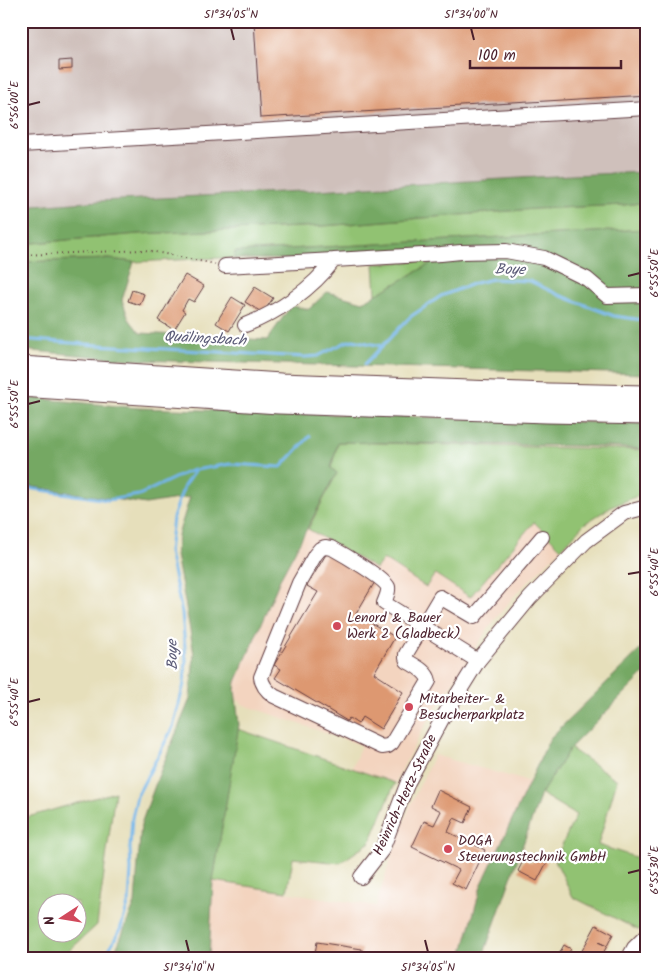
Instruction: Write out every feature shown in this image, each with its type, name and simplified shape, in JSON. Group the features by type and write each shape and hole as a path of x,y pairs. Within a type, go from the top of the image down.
{"highway":[{"path":"21,367 281,384 647,396"},
{"path":"21,386 279,403 647,414"}],"street":[{"path":"21,145 647,108"},
{"path":"225,266 461,252 506,252 544,258 587,279 607,296 647,295"},
{"path":"244,325 265,317 304,291 334,260"},
{"name":"Heinrich-Hertz-Straße","path":"361,877 382,850 408,782 442,720 478,661 530,598 586,541 624,513 647,508"},
{"path":"478,661 422,626 384,603 388,590 387,585 380,578 332,548 325,547 315,555 299,583 261,677 262,683 274,696 382,747 388,746 392,743 429,681 425,672 407,661 406,654 422,626 440,597 474,617 542,537"},
{"path":"628,959 634,948 647,935"}],"path":[{"path":"21,255 145,250 225,266"}],"shaded area":[{"path":"21,21 647,21 647,172 100,201 21,207"},
{"path":"533,521 561,549 513,597 487,630 421,732 395,783 352,768 361,745 244,705 237,699 236,682 282,575 308,529 376,569 383,559 426,587 435,574 470,597"},
{"path":"434,755 530,782 481,886 462,956 453,959 209,959 213,881 376,906 393,851 411,804"}],"green space":[{"path":"647,172 647,202 624,205 534,209 323,226 138,234 21,244 21,207 100,201"},
{"path":"647,202 647,229 235,252 234,259 134,262 109,259 21,262 21,244 138,234 323,226"},
{"path":"647,229 647,374 135,360 21,350 21,262 109,259 134,262 122,300 129,319 140,333 267,340 291,306 309,309 327,292 363,302 437,260 234,259 235,252"},
{"path":"437,260 376,295 374,264"},
{"path":"21,397 139,408 647,424 647,449 582,446 338,442 331,468 337,473 282,575 236,682 235,690 239,725 213,881 209,959 109,959 115,952 135,903 141,824 190,699 194,654 176,555 178,535 190,497 146,504 21,485"},
{"path":"338,442 647,450 647,492 611,507 584,524 561,549 534,522 470,597 435,574 426,587 383,559 376,569 308,529 337,473 331,468"},
{"path":"647,643 647,671 570,748 541,794 482,959 453,959 462,956 481,886 550,738"},
{"path":"238,729 395,783 370,842 340,863 293,858 287,892 213,881"},
{"path":"570,748 617,780 598,845 647,861 647,928 638,930 573,897 555,860 576,815 541,794"},
{"path":"115,792 97,925 88,933 88,892 38,892 38,942 78,942 60,959 21,959 21,819"}],"building":[{"path":"254,21 647,21 647,95 260,118"},
{"path":"72,60 72,69 59,70 59,61"},
{"path":"185,275 204,286 194,302 188,299 182,310 185,312 174,330 158,320"},
{"path":"255,287 273,298 263,313 245,302"},
{"path":"132,290 144,294 140,305 128,301"},
{"path":"232,297 245,305 229,331 216,323"},
{"name":"Lenord & Bauer Werk 2 (Gladbeck)","path":"328,551 376,580 356,614 395,637 374,673 403,692 381,729 362,717 358,724 349,718 347,721 275,678 281,669 274,665 318,592 307,586"},
{"name":"DOGA Steuerungstechnik GmbH","path":"438,790 472,807 465,823 454,818 448,832 485,850 466,890 452,883 459,870 412,847 424,821 434,825 441,811 431,806"},
{"path":"535,856 547,862 537,881 518,871 524,859 532,863"},
{"path":"596,925 613,934 600,959 579,959 578,958"},
{"path":"317,942 362,949 360,959 314,959"},
{"path":"564,945 571,949 565,959 556,959"},
{"path":"515,954 528,959 513,959"}],"waterway":[{"name":"Boye","path":"365,364 410,317 441,296 475,283 493,279 530,281 559,295 614,316 647,319"},
{"name":"Quälingsbach","path":"21,339 305,357 318,356 353,340 382,346"},
{"name":"Boye","path":"102,959 120,930 129,901 132,818 137,796 173,727 184,684 186,660 182,613 169,552 173,518 184,486 195,470 230,464 281,467 310,436"},
{"path":"21,487 108,500 139,495 194,470"}],"place":[{"name":"Lenord & Bauer Werk 2 (Gladbeck)","path":"337,626"},
{"name":"Mitarbeiter- & Besucherparkplatz","path":"409,707"},
{"name":"DOGA Steuerungstechnik GmbH","path":"448,849"}]}
